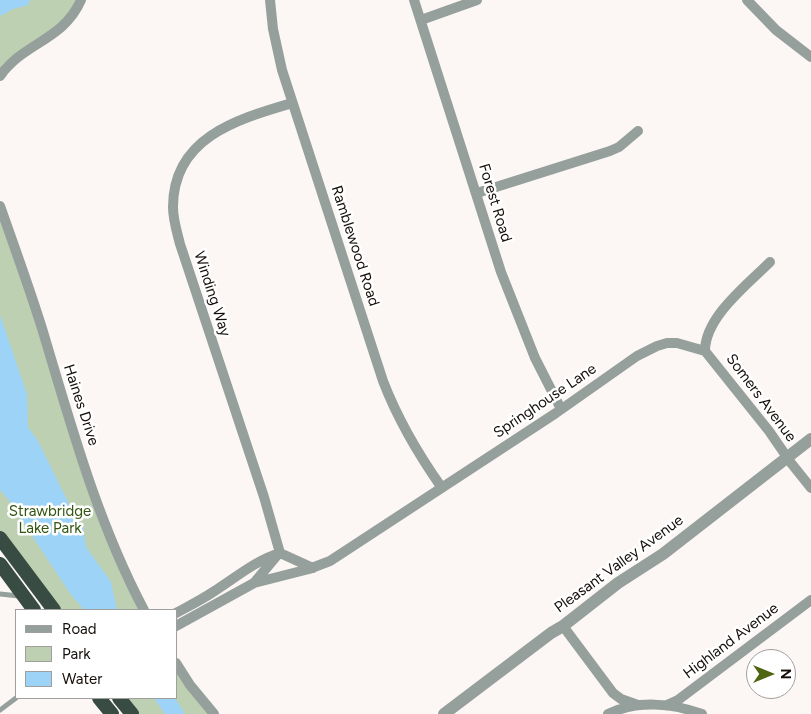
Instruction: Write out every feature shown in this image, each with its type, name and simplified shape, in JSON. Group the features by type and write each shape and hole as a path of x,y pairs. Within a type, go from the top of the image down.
{"highway":[{"path":"0,538 53,609"},
{"path":"0,564 33,609"},
{"path":"101,699 112,714"},
{"path":"121,699 132,714"}],"street":[{"path":"0,76 17,58 65,25 72,17 81,0"},
{"name":"Ramblewood Road","path":"270,0 278,56 385,388 410,440 442,488"},
{"name":"Forest Road","path":"414,0 424,36 448,101 501,272 535,358 562,409"},
{"path":"421,20 477,0"},
{"path":"747,0 776,30 811,57"},
{"name":"Winding Way","path":"280,553 264,497 180,244 173,208 176,184 184,163 205,138 242,120 292,103"},
{"path":"477,193 619,147 638,131"},
{"name":"Haines Drive","path":"0,206 44,335 53,370 94,499 110,541 144,609"},
{"path":"705,351 707,335 718,316 731,300 770,262"},
{"name":"Springhouse Lane","path":"178,625 254,583 313,568 340,556 562,409 637,356 656,346 677,343 705,351"},
{"name":"Somers Avenue","path":"705,351 769,431 787,458 811,488"},
{"name":"Pleasant Valley Avenue","path":"444,714 618,583 663,554 811,439"},
{"path":"178,612 207,596 256,563 280,553 313,568"},
{"name":"Springhouse Lane","path":"254,583 280,553"},
{"name":"Highland Avenue","path":"667,705 678,700 811,600"},
{"path":"563,626 613,693 621,699 638,705"},
{"path":"178,666 214,714"},
{"path":"608,714 622,708 638,705 667,705 702,714"}],"lane":[{"path":"0,594 24,596"},
{"path":"0,710 15,699"}],"green space":[{"path":"0,0 80,0 73,17 0,77"},
{"name":"Strawbridge Lake Park","path":"0,206 94,499 145,609 53,609 0,538"},
{"path":"178,665 216,714 132,714 120,699 178,699"}],"water":[{"path":"0,0 30,0 28,5 13,9 0,16"},
{"path":"0,315 27,394 28,427 38,441 73,512 83,526 86,547 111,582 117,609 83,609 69,592 8,499 0,490"},
{"path":"155,699 176,699 185,714 165,714"}]}
